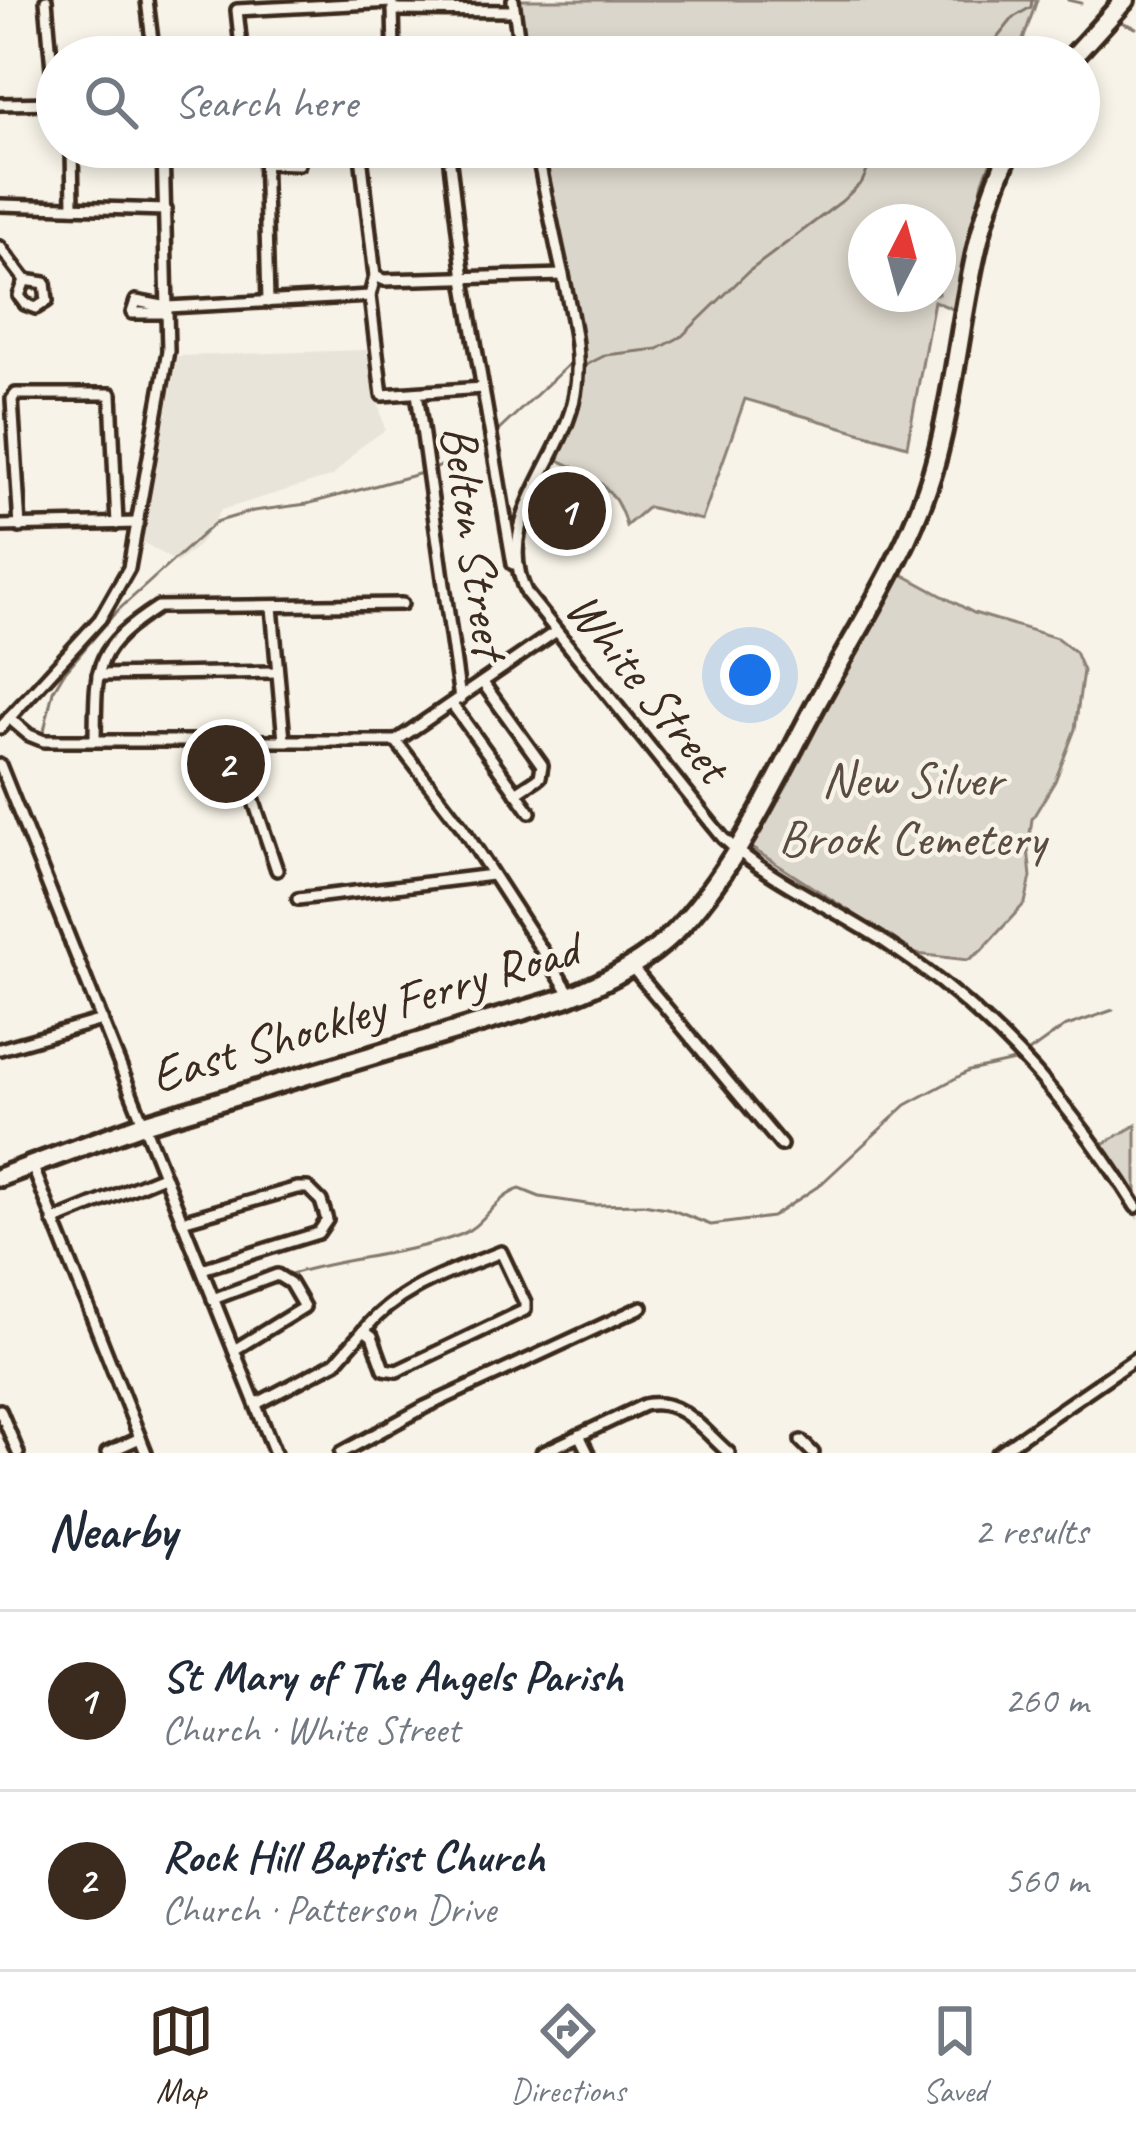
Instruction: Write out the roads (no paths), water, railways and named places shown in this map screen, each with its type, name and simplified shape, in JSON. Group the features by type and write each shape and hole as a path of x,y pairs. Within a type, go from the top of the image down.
{"highway":[{"path":"1092,36 1124,0"},
{"name":"East Shockley Ferry Road","path":"0,1177 143,1124 571,995 632,966 686,919 735,849 917,516 941,439 982,225 1004,168"}],"street":[{"path":"46,0 49,36"},
{"path":"146,0 151,36"},
{"path":"240,36 237,10 272,3 514,5 518,36"},
{"path":"393,4 394,36"},
{"path":"0,104 36,104"},
{"path":"73,168 74,207"},
{"path":"0,728 110,605 128,568 167,351 164,168"},
{"path":"265,168 268,302"},
{"path":"362,168 382,395 482,388"},
{"path":"451,168 508,547 518,574"},
{"name":"White Street","path":"540,168 575,325 577,378 566,427 520,526 518,574 532,602 706,820 735,849 892,946 965,1002 1060,1099 1136,1207"},
{"path":"0,206 166,210"},
{"path":"0,248 25,280"},
{"path":"375,276 384,280 562,275"},
{"path":"169,307 370,296"},
{"path":"20,527 12,398 61,391 111,394 117,524"},
{"name":"Belton Street","path":"417,393 456,701"},
{"path":"0,526 138,524"},
{"path":"95,740 98,675 106,650 158,607 402,604"},
{"path":"272,607 284,740"},
{"path":"10,718 36,739 396,741 555,632"},
{"path":"98,675 277,672"},
{"path":"482,683 542,765 539,777 516,793"},
{"path":"456,701 530,812"},
{"path":"396,741 463,827 571,995"},
{"path":"234,742 278,870"},
{"path":"0,765 275,1453"},
{"path":"298,899 492,874"},
{"path":"632,966 781,1145"},
{"path":"0,1049 102,1020"},
{"path":"32,1165 146,1453"},
{"path":"53,1221 163,1176"},
{"path":"182,1221 297,1188 314,1192 326,1214 318,1233 202,1269"},
{"path":"256,1404 336,1362 364,1330 403,1294 502,1252 526,1303 525,1310 397,1371 384,1369 372,1336 364,1330"},
{"path":"213,1299 277,1275 290,1283 304,1307 234,1350"},
{"path":"341,1453 425,1407 642,1307"},
{"path":"998,1453 1136,1358"},
{"path":"542,1453 644,1406 661,1403 685,1412 729,1453"},
{"path":"0,1410 18,1453"},
{"path":"579,1435 588,1453"},
{"path":"107,1453 140,1438"},
{"path":"801,1441 813,1453"}],"waterway":[{"path":"999,36 1014,17 1031,7 1032,0"},
{"path":"1068,0 1081,3"},
{"path":"1116,20 1136,28"},
{"path":"586,365 606,355 658,349 682,336 748,272 842,201 862,182 868,168"},
{"path":"497,432 569,364"},
{"path":"435,469 486,442"},
{"path":"44,731 53,691 63,674 115,613 216,522 422,473"},
{"path":"1029,1052 1064,1027 1113,1010"},
{"path":"291,1274 460,1235 520,1189 593,1205 667,1208 711,1225 772,1217 820,1185 906,1105 969,1071 1014,1061"}],"place":[{"name":"St Mary of The Angels Parish","path":"567,511"},
{"name":"Rock Hill Baptist Church","path":"226,764"}],"park label":[{"name":"New Silver Brook Cemetery","path":"912,807"}]}
